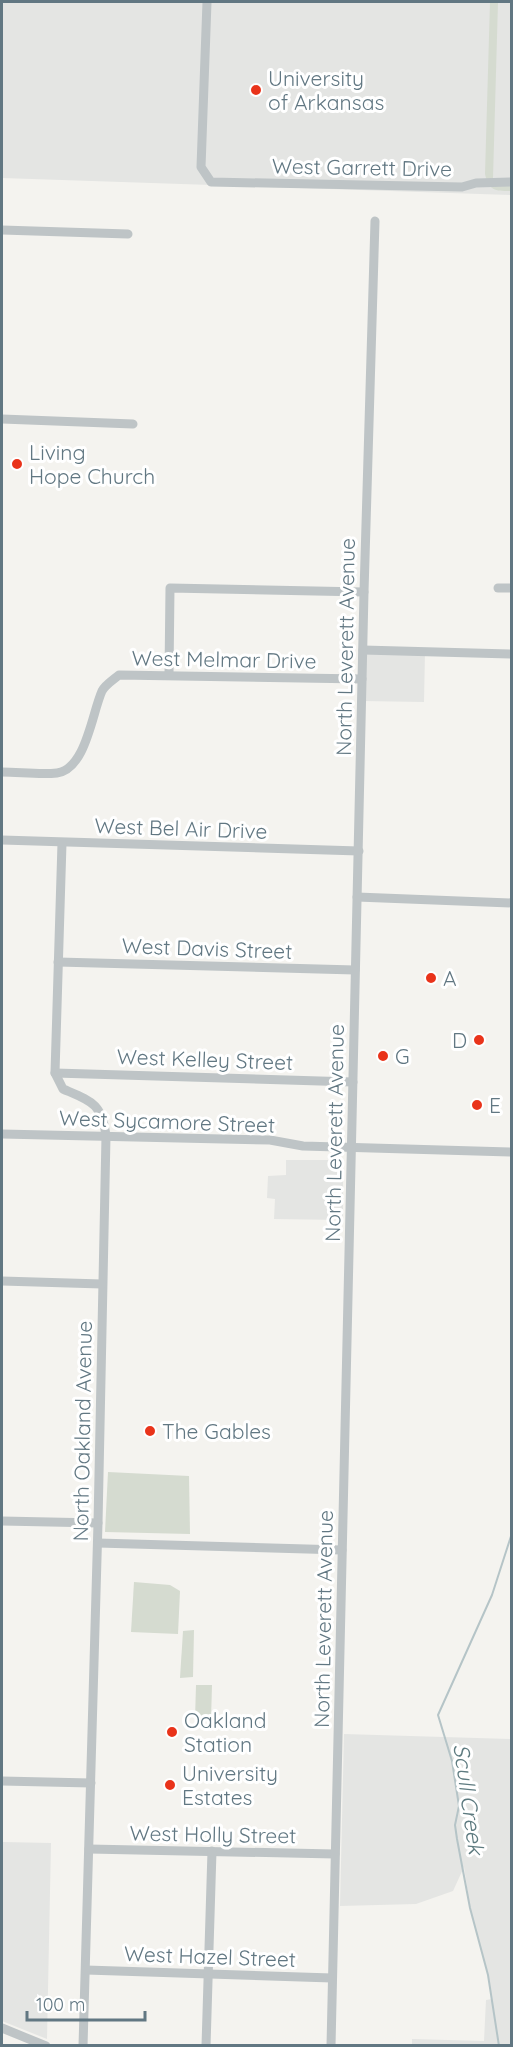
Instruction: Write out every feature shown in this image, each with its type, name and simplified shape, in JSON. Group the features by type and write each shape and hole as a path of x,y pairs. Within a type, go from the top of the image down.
{"street":[{"name":"West Garrett Drive","path":"207,2 201,166 211,182 462,187 476,183 512,182"},
{"name":"North Leverett Avenue","path":"331,2046 364,592 375,221"},
{"path":"2,230 128,234"},
{"path":"2,419 133,424"},
{"path":"169,674 170,588 364,592"},
{"path":"498,588 512,588"},
{"path":"363,650 512,654"},
{"name":"West Melmar Drive","path":"2,772 57,773 67,770 82,750 103,689 119,675 169,674 362,680"},
{"name":"West Bel Air Drive","path":"2,840 359,851"},
{"path":"55,1073 62,843"},
{"path":"357,897 512,903"},
{"name":"West Davis Street","path":"58,962 355,970"},
{"name":"West Kelley Street","path":"55,1073 353,1082"},
{"name":"North Oakland Avenue","path":"55,1073 63,1089 89,1100 98,1108 106,1136 98,1543 83,2046"},
{"name":"West Sycamore Street","path":"2,1134 270,1140 303,1146 512,1152"},
{"path":"2,1281 102,1284"},
{"path":"2,1521 98,1523"},
{"path":"98,1543 342,1550"},
{"path":"2,1781 91,1783"},
{"name":"West Holly Street","path":"89,1849 335,1854"},
{"path":"206,2046 212,1851"},
{"name":"West Hazel Street","path":"86,1971 333,1978"},
{"path":"2,2028 46,2046"}],"shaded area":[{"name":"University of Arkansas","path":"2,2 511,2 511,195 2,178"},
{"path":"490,2 498,2 493,178 503,186 511,186 511,191 494,189 488,184 485,174"},
{"path":"363,650 425,652 424,702 362,701"},
{"path":"286,1160 337,1160 343,1164 343,1220 274,1219 275,1199 267,1198 268,1176 286,1175"},
{"path":"108,1472 189,1476 190,1534 105,1532"},
{"path":"134,1582 170,1585 180,1591 178,1634 131,1632"},
{"path":"194,1630 193,1677 180,1678 183,1631"},
{"path":"196,1685 212,1685 211,1720 195,1719"},
{"path":"344,1734 511,1739 511,2045 412,2045 412,2039 484,2041 486,2000 492,1999 488,1975 470,1908 464,1867 453,1891 416,1904 340,1906"},
{"path":"2,1822 3,1842 51,1843 47,2039 2,2021"}],"waterway":[{"name":"Scull Creek","path":"499,2046 488,1975 470,1908 457,1839 455,1825 459,1806 452,1761 438,1715 492,1595 512,1533"}],"place":[{"name":"University of Arkansas","path":"256,90"},
{"name":"Living Hope Church","path":"17,464"},
{"name":"A","path":"431,978"},
{"name":"D","path":"479,1040"},
{"name":"G","path":"383,1056"},
{"name":"E","path":"477,1105"},
{"name":"The Gables","path":"150,1431"},
{"name":"Oakland Station","path":"172,1732"},
{"name":"University Estates","path":"170,1785"}]}
